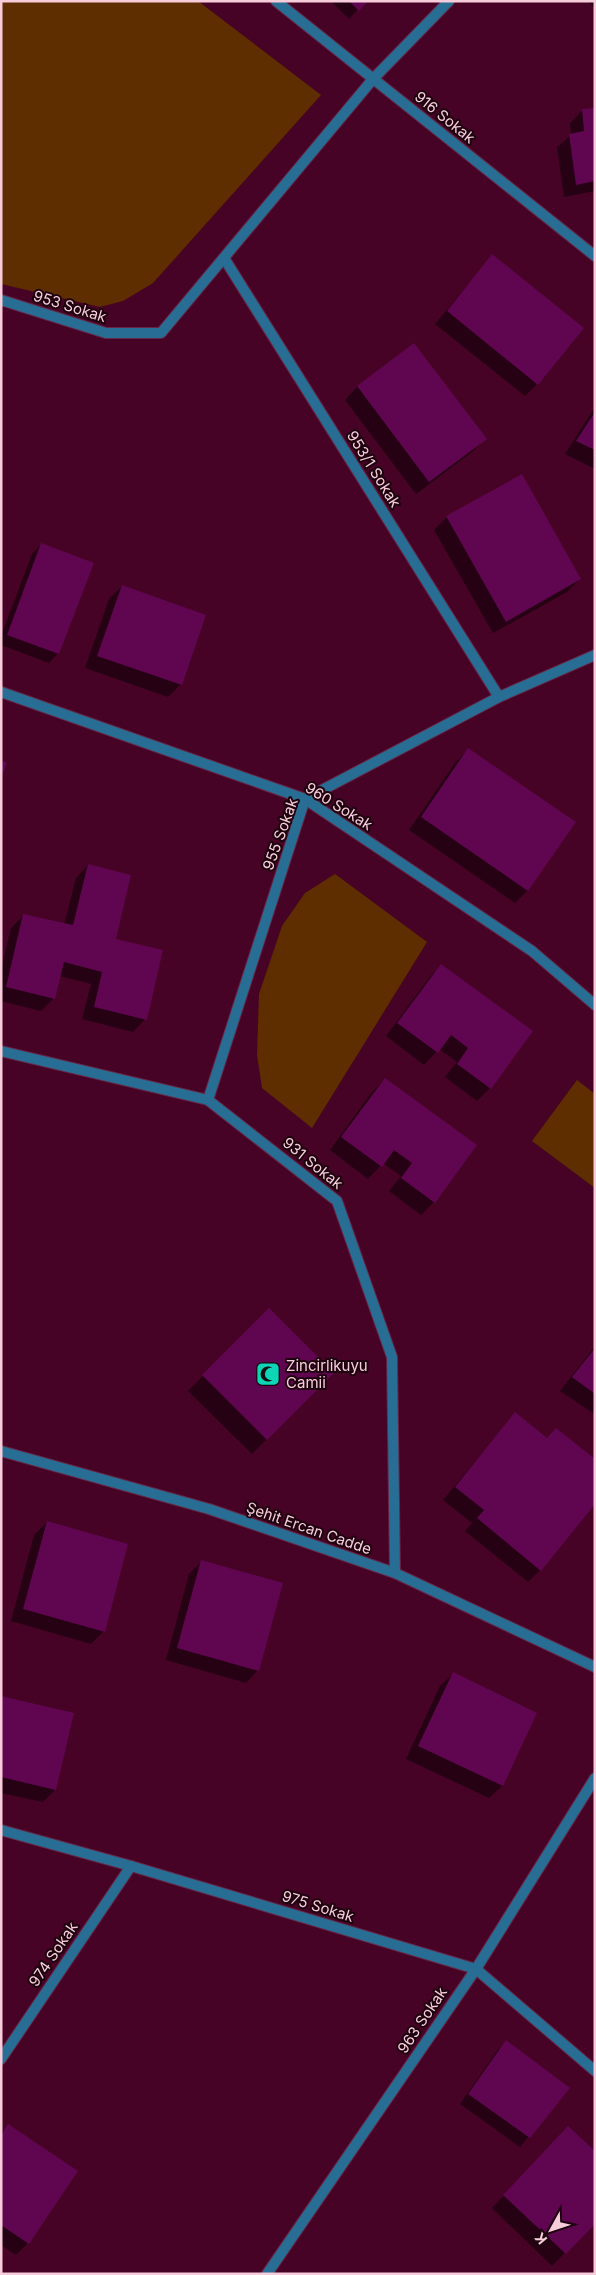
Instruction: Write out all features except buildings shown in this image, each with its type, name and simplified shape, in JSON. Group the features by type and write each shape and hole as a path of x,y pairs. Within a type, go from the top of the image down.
{"street":[{"name":"916 Sokak","path":"276,1 595,256"},
{"path":"224,258 373,78 448,1"},
{"name":"953 Sokak","path":"1,300 106,333 161,333 224,258"},
{"name":"953/1 Sokak","path":"224,258 499,697"},
{"name":"955 Sokak","path":"208,1100 305,799 499,697 595,655"},
{"name":"960 Sokak","path":"1,692 305,799 532,952 595,1005"},
{"name":"931 Sokak","path":"1,1051 208,1100 337,1201 392,1357 395,1573"},
{"name":"Şehit Ercan Cadde","path":"1,1451 209,1509 395,1573 595,1667"},
{"name":"963 Sokak","path":"267,2274 476,1969 595,1778"},
{"name":"975 Sokak","path":"1,1830 130,1866 476,1969 595,2072"},
{"name":"974 Sokak","path":"1,2059 130,1866"}],"shaded area":[{"path":"1,1 198,1 321,95 153,283 123,301 100,307 1,284"},
{"path":"335,874 427,942 312,1128 262,1088 257,1055 259,994 282,926 305,893"},
{"path":"577,1080 595,1094 595,1188 532,1141"}],"place":[{"name":"Zincirlikuyu Camii","path":"268,1374"}]}
